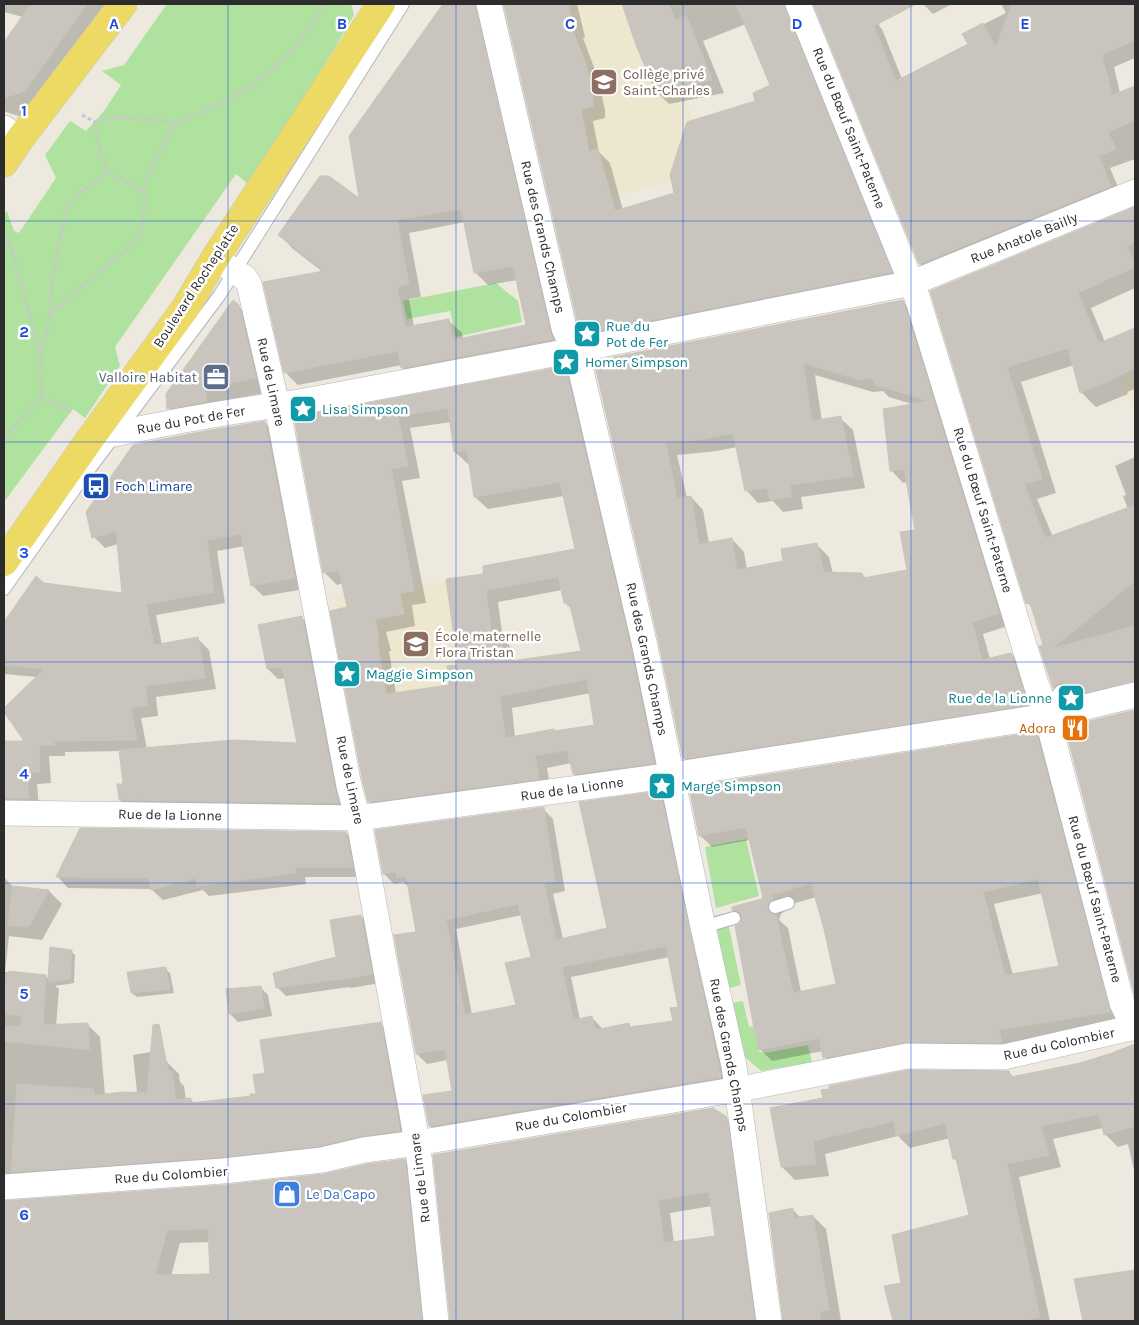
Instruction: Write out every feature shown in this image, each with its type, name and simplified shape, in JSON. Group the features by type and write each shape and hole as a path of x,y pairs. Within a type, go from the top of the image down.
{"main road":[{"path":"4,163 9,141 123,4"},
{"name":"Boulevard Rocheplatte","path":"4,562 102,436 186,307 224,265 381,4"}],"street":[{"name":"Rue des Grands Champs","path":"489,4 564,328 579,362 672,774 734,1066 769,1321"},
{"name":"Rue du Bœuf Saint-Paterne","path":"798,4 917,297 1036,684 1048,716 1122,1003 1134,1027"},
{"name":"Rue Anatole Bailly","path":"912,284 1128,198"},
{"name":"Rue de Limare","path":"224,265 245,278 248,284 277,406 350,786 358,818 417,1142 436,1321"},
{"name":"Rue du Pot de Fer","path":"102,436 294,404 912,284"},
{"name":"Rue de la Lionne","path":"4,813 358,818 659,777 1048,716 1135,695"},
{"name":"Rue du Colombier","path":"4,1187 223,1172 322,1160 364,1150 737,1089 907,1056 1004,1057 1134,1027"}],"lane":[{"path":"9,141 111,4"},
{"path":"224,265 403,4"},
{"path":"4,589 79,483 102,436"},
{"path":"1048,716 1053,700 1061,692"},
{"path":"775,907 788,903"},
{"path":"703,927 734,918"}],"path":[{"path":"82,115 95,122 112,118 149,119 177,123 222,103 254,84 290,53 323,4"},
{"path":"95,122 97,138 107,172 143,190"},
{"path":"50,314 115,258 130,248 140,234 145,202 143,190 150,169 177,123"},
{"path":"4,438 41,398 41,358 50,314 52,279 66,210 80,193 107,172"},
{"path":"4,248 14,231"},
{"path":"9,240 41,358"},
{"path":"41,398 70,412"}],"shaded area":[{"path":"495,4 508,4 584,328 574,330"},
{"name":"Collège privé Saint-Charles","path":"512,4 666,4 677,32 660,40 695,123 673,182 561,209"},
{"path":"1135,373 1135,415 1120,380"},
{"name":"École maternelle Flora Tristan","path":"482,577 496,691 356,718 334,596"}],"green space":[{"path":"167,4 351,4 354,15 312,86 248,184 236,174 115,347 120,366 85,418 73,409 4,502 4,215 7,211 14,231 19,233 56,178 45,155 70,121 86,131 104,111 121,85 102,71 124,65"},
{"path":"496,283 518,301 522,322 456,337 450,311 407,319 403,301"},
{"path":"746,839 759,896 716,908 705,847"},
{"path":"726,913 741,985 729,988 714,916"},
{"path":"743,1001 749,1027 753,1026 758,1051 765,1053 808,1045 812,1062 761,1071 744,1056 732,1003"}],"building":[{"path":"31,4 87,4 25,91 4,98 4,42"},
{"path":"443,4 475,4 553,339 401,368 398,351 284,373 263,282 324,271 278,235 320,176 329,176 359,198 349,136","holes":["461,209 474,273 513,266 526,325 453,340 449,319 405,327 397,287 409,284 397,220"]},
{"path":"504,4 568,4 573,25 571,26 586,64 593,97 593,106 581,109 589,152 598,149 615,211 674,193 670,175 687,122 755,101 753,93 770,85 736,4 784,4 892,272 582,334"},
{"path":"622,4 669,4 675,20 686,15 712,80 656,93 636,45"},
{"path":"813,4 916,4 874,26 896,81 968,44 962,34 983,23 996,48 1012,4 1135,4 1135,40 1102,55 1112,95 1135,86 1135,120 1108,132 1116,149 1099,156 1111,186 919,264"},
{"path":"1135,207 1135,242 1127,247 1135,267 1078,293 1099,343 1135,328 1135,368 1080,393 1068,348 1007,367 1042,479 1024,484 1045,538 1135,505 1135,581 1053,648 1135,626 1135,681 1067,697 1069,692 1067,685 1059,683 1053,688 1039,646 1043,645 1030,603 1026,604 930,291"},
{"path":"233,300 239,305 256,378 205,388 207,401 167,409 166,394"},
{"path":"903,300 999,613 972,622 982,660 1011,653 1028,705 683,759 658,639 594,361","holes":["803,363 860,380 873,378 875,385 929,401 883,409 890,471 904,469 915,530 900,532 907,570 863,578 862,573 824,572 817,543 781,549 783,561 737,570 732,538 699,544 691,496 677,498 666,443 704,439 733,433 745,491 767,488 770,500 792,497 790,485 853,476 841,416 812,421"]},
{"path":"565,366 630,645 654,763 573,774 567,750 535,756 539,779 368,802 330,611 347,607 339,570 323,573 294,417","holes":["448,408 454,452 467,451 474,497 560,482 575,549 483,566 483,574 446,579 458,665 447,666 449,685 386,694 375,619 404,614 400,593 414,591 391,469 408,466 398,416","558,577 564,603 570,606 581,651 504,662 501,635 492,636 486,590","587,679 594,725 555,731 554,729 505,738 500,696"]},
{"path":"265,421 295,578 251,586 241,534 207,540 214,592 146,604 154,645 198,637 205,678 145,686 148,705 131,708 137,740 54,741 55,745 39,746 40,772 27,773 29,798 4,798 4,741 24,741 4,712 4,708 44,669 4,665 4,622 36,576 44,583 122,593 116,531 92,538 86,512 133,445"},
{"path":"302,616 339,803 119,800 117,784 123,784 119,750 234,740 297,743 282,667 267,669 258,625"},
{"path":"1135,710 1135,997 1065,727"},
{"path":"1036,732 1110,1012 999,1030 1002,1043 907,1042 823,1058 819,1038 758,1050 735,926 740,923 742,916 739,912 732,910 732,907 772,896 773,899 769,902 767,909 770,913 776,915 793,993 836,984 824,929 811,883 763,898 746,827 699,836 689,787","holes":["1038,879 1059,966 1005,975 983,892"]},
{"path":"660,791 721,1077 429,1126 423,1095 452,1091 445,1049 416,1054 394,935 416,932 406,876 397,878 396,872 383,874 375,830 544,807 555,881 544,884 556,940 607,928 579,802","holes":["518,904 531,957 505,963 516,1005 465,1015 446,920","666,946 678,1007 670,1008 673,1021 630,1027 629,1023 595,1030 592,1016 573,1020 562,967"]},
{"path":"80,828 346,832 353,867 295,867 296,873 197,886 196,878 151,890 149,878 56,877"},
{"path":"12,886 49,890 29,927 8,925"},
{"path":"361,915 372,974 276,988 273,973 336,957 330,920"},
{"path":"50,947 72,950 70,979 48,982"},
{"path":"166,967 170,989 131,993 127,972"},
{"path":"9,971 46,975 43,1025 88,1023 90,1050 4,1041 4,1027 21,1026 22,1016 4,1014 4,983"},
{"path":"261,986 264,1008 229,1014 226,989"},
{"path":"381,1022 400,1131 361,1136 320,1146 222,1157 11,1172 17,1084 94,1089 94,1095 124,1092 147,1093 153,1025 159,1024 168,1070 172,1072 176,1100 191,1098 191,1103 256,1094 253,1075 265,1073 260,1040"},
{"path":"1135,1044 1135,1126 1104,1135 1099,1114 1041,1126 1049,1155 1007,1164 1040,1317 1022,1321 893,1321 884,1286 901,1283 892,1235 969,1215 956,1159 953,1159 945,1123 896,1136 894,1121 813,1141 816,1164 781,1167 770,1108 823,1098 821,1090 829,1089 829,1086 908,1070 1009,1071 1011,1077 1080,1063"},
{"path":"713,1108 727,1117 755,1321 450,1321 433,1155","holes":["709,1192 715,1236 664,1243 658,1200"]},
{"path":"405,1159 422,1321 4,1321 4,1201 225,1185 324,1174 367,1164","holes":["208,1229 210,1274 155,1275 167,1230"]},
{"path":"793,1208 794,1218 813,1215 829,1310 819,1312 821,1321 783,1321 769,1213"},
{"path":"1135,1270 1135,1321 1083,1321 1074,1279"}],"place":[{"name":"Collège privé Saint-Charles","path":"604,82"},
{"name":"Rue du Pot de Fer","path":"587,334"},
{"name":"Homer Simpson","path":"566,362"},
{"name":"Valloire Habitat","path":"216,377"},
{"name":"Lisa Simpson","path":"303,409"},
{"name":"Foch Limare","path":"96,486"},
{"name":"École maternelle Flora Tristan","path":"416,644"},
{"name":"Maggie Simpson","path":"347,674"},
{"name":"Rue de la Lionne","path":"1071,698"},
{"name":"Adora","path":"1075,728"},
{"name":"Marge Simpson","path":"662,786"},
{"name":"Le Da Capo","path":"287,1194"}]}
